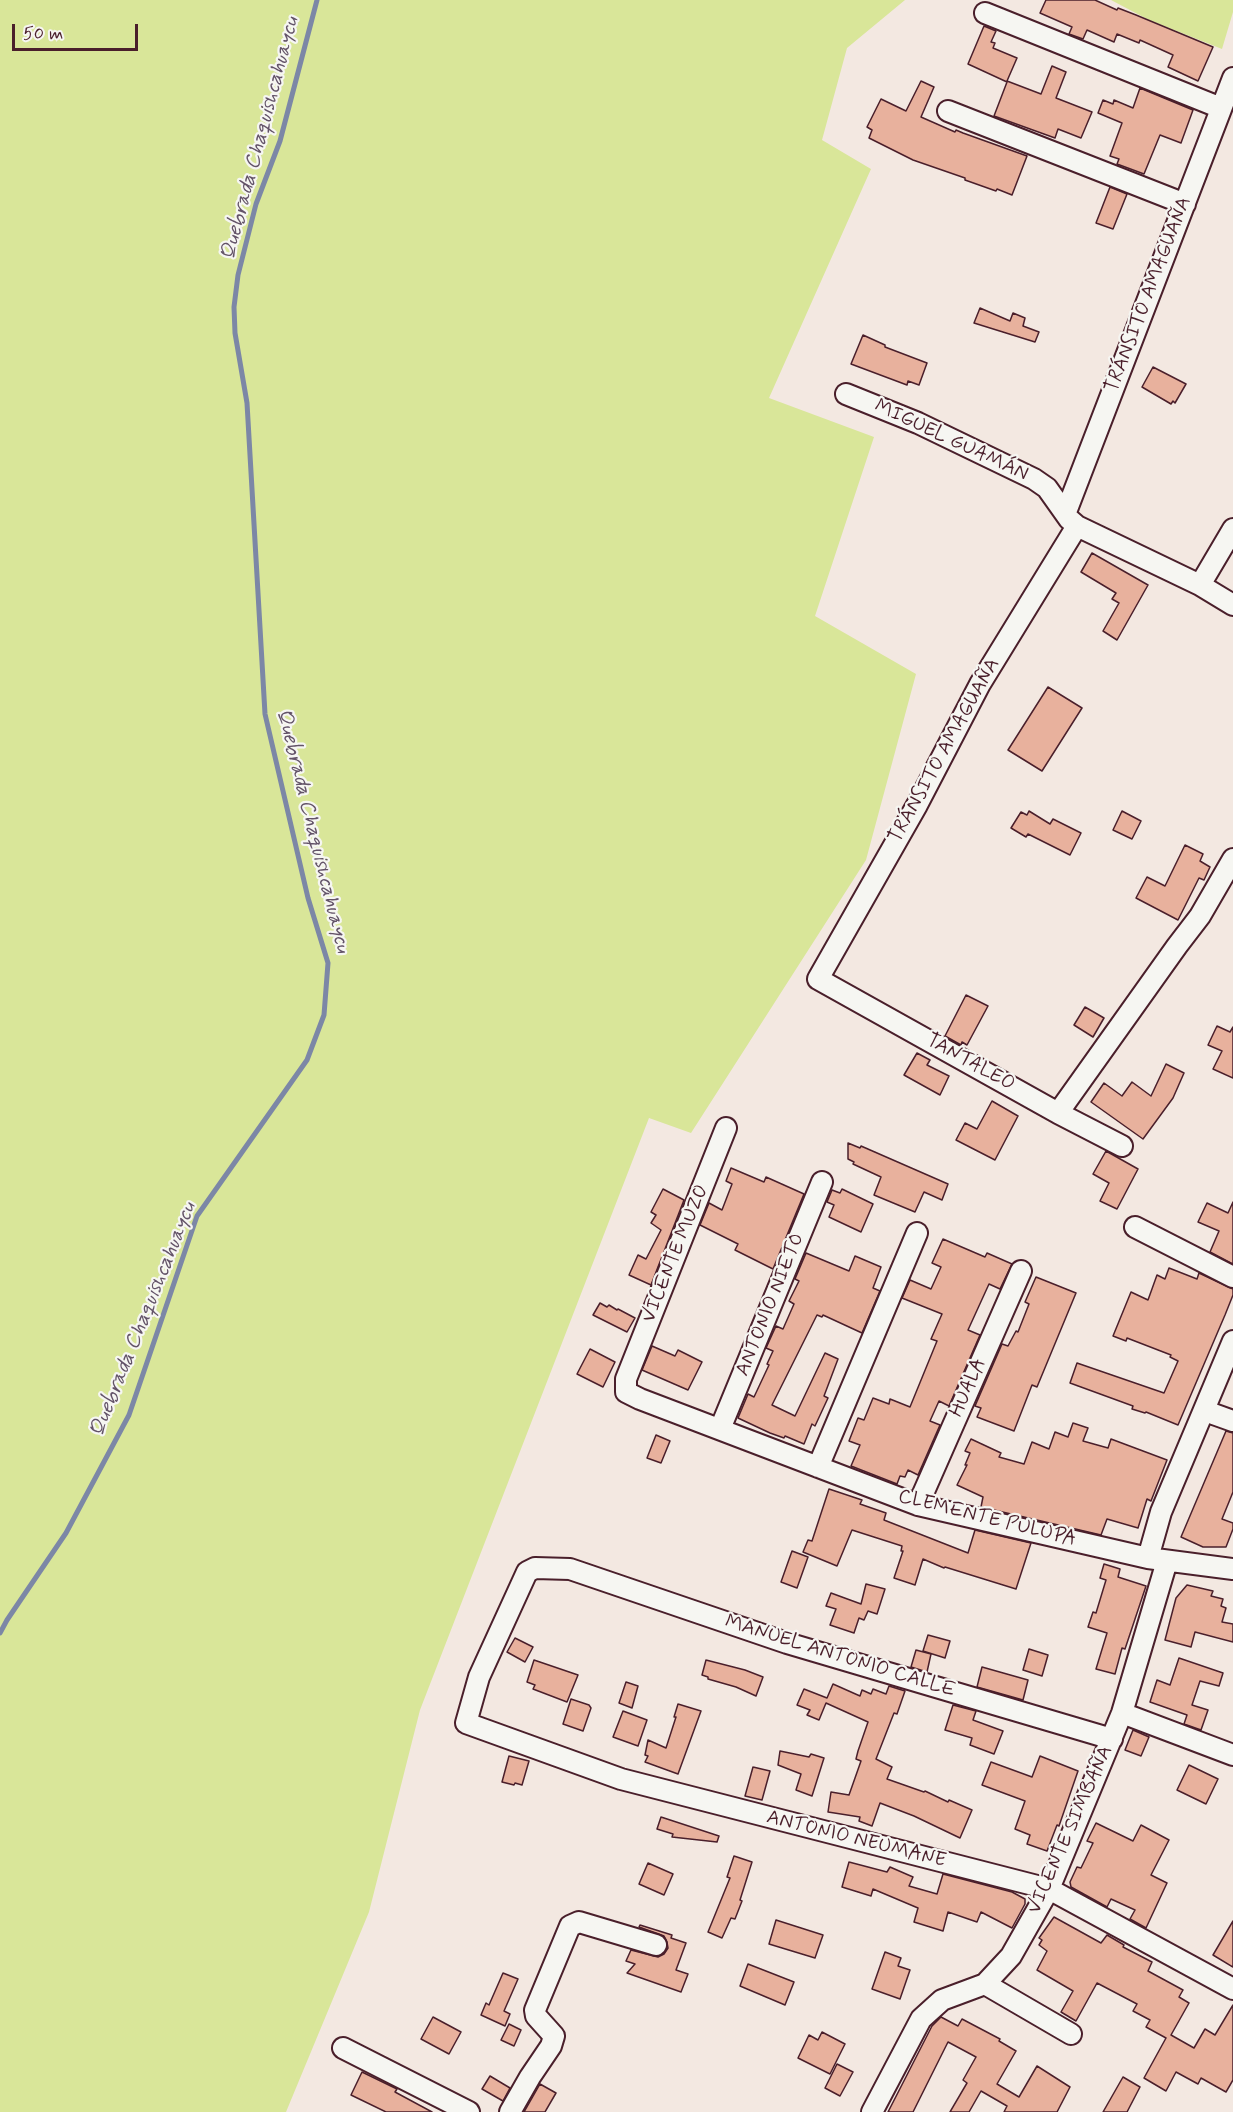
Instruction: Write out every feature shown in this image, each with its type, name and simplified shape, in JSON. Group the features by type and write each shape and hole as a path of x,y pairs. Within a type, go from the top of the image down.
{"street":[{"path":"985,13 1221,108"},
{"name":"TRÁNSITO AMAGUAÑA","path":"818,979 917,805 980,684 1071,519 1233,78"},
{"path":"948,111 1185,204"},
{"name":"MIGUEL GUAMÁN","path":"846,394 918,423 1034,479 1047,488 1071,519 1200,585 1233,605"},
{"path":"1200,585 1233,529"},
{"path":"1058,1113 1200,916 1233,860"},
{"name":"TANTALEO","path":"818,979 1058,1113 1122,1146"},
{"name":"VICENTE MUZO","path":"626,1379 726,1128"},
{"name":"ANTONIO NIETO","path":"720,1429 822,1182"},
{"path":"1135,1227 1233,1277"},
{"path":"818,1467 917,1233"},
{"name":"HUALA","path":"918,1505 1021,1271"},
{"name":"VICENTE SIMBAÑA","path":"872,2112 921,2019 942,2000 986,1984 1011,1956 1049,1889 1122,1713 1158,1560 1161,1512 1233,1341"},
{"name":"CLEMENTE PULUPA","path":"626,1379 627,1392 640,1400 918,1505 1158,1560 1233,1569"},
{"path":"1205,1411 1233,1421"},
{"name":"MANUEL ANTONIO CALLE","path":"466,1723 479,1677 527,1572 534,1568 570,1569 787,1643 1112,1739"},
{"path":"1122,1713 1233,1755"},
{"name":"ANTONIO NEUMANE","path":"466,1723 621,1779 1049,1889 1233,1989"},
{"path":"510,2112 551,2046 554,2036 536,2016 535,2010 570,1926 579,1922 656,1945"},
{"path":"986,1984 1071,2034"},
{"path":"343,2048 469,2112"}],"green space":[{"path":"0,0 905,0 847,48 822,140 871,169 769,398 874,437 815,616 916,674 866,860 691,1133 649,1118 420,1710 369,1912 286,2112 0,2112"},
{"path":"1111,0 1233,0 1233,12 1222,49 1149,20"}],"building":[{"path":"1046,0 1095,0 1213,47 1198,81 1168,67 1173,55 1140,40 1139,43 1117,34 1114,42 1087,30 1083,39 1069,34 1072,27 1040,13"},
{"path":"984,26 996,31 991,42 995,43 993,48 1017,58 1007,81 1041,94 1052,66 1066,72 1056,98 1092,112 1081,138 1058,129 1055,138 994,116 1007,82 968,64"},
{"path":"921,81 934,87 921,117 955,132 956,130 1027,156 1012,195 913,160 869,138 872,130 867,127 881,99 906,111"},
{"path":"1140,88 1193,110 1181,143 1160,135 1144,174 1117,164 1119,159 1110,156 1122,123 1098,113 1103,100 1113,104 1114,100 1133,108"},
{"path":"1110,187 1127,194 1113,229 1096,223"},
{"path":"980,308 1010,321 1013,313 1025,318 1023,326 1039,332 1035,342 974,323"},
{"path":"863,335 885,347 927,363 919,385 908,381 907,385 851,364"},
{"path":"1153,367 1186,384 1175,403 1173,401 1171,404 1142,387"},
{"path":"1092,553 1148,585 1117,640 1103,631 1119,603 1112,599 1116,593 1081,572"},
{"path":"1048,687 1082,708 1042,771 1008,750"},
{"path":"1029,811 1050,824 1053,819 1081,833 1070,855 1028,834 1026,837 1011,828 1021,812 1027,815"},
{"path":"1122,811 1141,821 1132,839 1113,830"},
{"path":"1185,845 1203,854 1200,861 1210,867 1204,880 1199,878 1178,920 1136,898 1147,877 1165,886"},
{"path":"966,995 988,1006 967,1045 962,1042 961,1045 945,1036"},
{"path":"1085,1007 1104,1018 1093,1037 1074,1025"},
{"path":"1217,1026 1230,1032 1233,1027 1233,1078 1213,1069 1222,1051 1208,1045"},
{"path":"917,1053 930,1060 927,1065 949,1076 940,1095 904,1075"},
{"path":"1166,1064 1184,1073 1173,1098 1143,1139 1091,1102 1104,1083 1122,1096 1132,1082 1151,1096"},
{"path":"992,1101 1018,1116 995,1160 956,1140 965,1123 977,1129"},
{"path":"848,1143 860,1148 861,1146 948,1184 942,1200 924,1192 915,1212 874,1195 881,1177 853,1164 854,1162 848,1159"},
{"path":"1106,1151 1138,1169 1117,1209 1100,1201 1109,1183 1093,1174"},
{"path":"731,1168 764,1182 766,1177 804,1194 773,1269 735,1250 738,1244 700,1225 709,1203 722,1210 732,1184 726,1181"},
{"path":"663,1189 684,1200 651,1285 629,1275 638,1255 646,1259 661,1230 651,1223 656,1215 651,1212"},
{"path":"842,1189 873,1204 861,1232 829,1217 834,1205 827,1202 832,1190 840,1193"},
{"path":"1233,1202 1233,1264 1210,1252 1219,1231 1198,1222 1207,1203 1228,1213"},
{"path":"943,1239 985,1257 987,1253 1012,1264 1000,1289 989,1284 968,1330 980,1335 949,1406 939,1401 930,1421 940,1425 918,1475 908,1470 905,1477 900,1476 897,1484 851,1466 860,1445 849,1441 858,1418 864,1420 873,1398 889,1404 890,1399 910,1407 937,1341 931,1339 942,1314 902,1298 910,1280 931,1289 941,1267 932,1263"},
{"path":"806,1253 849,1271 855,1256 881,1267 873,1288 880,1291 862,1333 823,1315 822,1317 817,1315 772,1405 795,1416 825,1353 838,1359 824,1396 828,1398 815,1426 812,1424 804,1444 770,1433 738,1418 748,1394 754,1397 769,1365 767,1364 773,1351 766,1348 776,1326 783,1329 794,1304 789,1301 799,1281 795,1279"},
{"path":"1169,1268 1197,1279 1199,1273 1233,1289 1225,1315 1178,1425 1070,1383 1077,1363 1164,1393 1178,1361 1170,1357 1171,1355 1127,1338 1126,1341 1113,1336 1131,1292 1148,1300 1157,1275 1165,1279"},
{"path":"1036,1277 1076,1293 1037,1387 1032,1385 1014,1431 977,1417 981,1408 975,1406 1002,1344 1008,1346 1016,1331 1018,1332 1029,1304 1025,1302"},
{"path":"600,1303 635,1318 627,1332 593,1315"},
{"path":"652,1346 675,1356 678,1350 702,1362 688,1390 642,1370"},
{"path":"590,1349 615,1362 603,1387 577,1374"},
{"path":"1073,1423 1088,1428 1083,1441 1108,1448 1111,1439 1167,1460 1151,1501 1147,1499 1138,1528 1107,1519 1101,1535 981,1507 983,1497 957,1485 967,1465 965,1465 970,1453 965,1451 971,1439 1001,1453 999,1457 1024,1464 1032,1442 1049,1449 1055,1432 1068,1437"},
{"path":"1226,1431 1233,1433 1233,1492 1222,1519 1233,1523 1233,1529 1226,1547 1203,1547 1181,1537"},
{"path":"656,1435 670,1441 661,1463 647,1458"},
{"path":"829,1489 862,1500 860,1504 886,1513 884,1520 968,1553 975,1530 1031,1543 1016,1589 944,1568 923,1559 915,1585 894,1578 903,1551 901,1551 902,1546 852,1530 837,1566 803,1552 808,1540 812,1541"},
{"path":"792,1551 808,1557 797,1588 781,1582"},
{"path":"1104,1564 1120,1569 1118,1577 1146,1586 1125,1649 1122,1648 1115,1674 1096,1669 1107,1633 1088,1627 1093,1612 1096,1613 1106,1580 1100,1578"},
{"path":"866,1584 885,1589 877,1614 868,1611 864,1620 859,1618 854,1633 830,1625 836,1609 826,1606 831,1593 861,1604"},
{"path":"1187,1585 1213,1591 1211,1596 1223,1599 1221,1606 1226,1608 1222,1622 1233,1624 1233,1642 1195,1632 1191,1647 1165,1640 1176,1598"},
{"path":"928,1635 950,1641 945,1658 923,1651"},
{"path":"515,1638 533,1647 525,1662 507,1652"},
{"path":"1029,1649 1048,1655 1042,1676 1023,1670"},
{"path":"916,1650 931,1654 927,1672 911,1667"},
{"path":"1179,1658 1223,1673 1219,1686 1200,1681 1192,1705 1208,1710 1201,1730 1184,1724 1187,1715 1150,1702 1157,1680 1170,1685"},
{"path":"534,1660 578,1675 567,1702 533,1689 535,1685 527,1682"},
{"path":"706,1660 763,1677 756,1696 702,1675"},
{"path":"982,1667 1028,1680 1023,1700 977,1687"},
{"path":"626,1682 638,1686 632,1708 619,1703"},
{"path":"833,1684 860,1696 862,1690 871,1694 873,1689 886,1694 889,1686 905,1691 876,1759 892,1767 887,1779 972,1810 960,1838 880,1803 872,1826 859,1821 860,1817 828,1812 831,1792 849,1795 861,1761 856,1759 868,1722 826,1703 819,1720 807,1715 810,1710 797,1705 804,1689 827,1698"},
{"path":"571,1699 589,1705 591,1708 583,1731 563,1724"},
{"path":"678,1704 701,1711 678,1774 645,1762 648,1756 645,1755 648,1740 666,1748"},
{"path":"953,1705 976,1711 973,1720 1003,1731 994,1754 970,1745 972,1738 945,1730"},
{"path":"623,1711 647,1720 638,1746 613,1737"},
{"path":"1133,1730 1149,1737 1141,1756 1125,1750"},
{"path":"780,1751 809,1757 811,1754 824,1758 812,1796 796,1790 801,1774 778,1765"},
{"path":"509,1756 529,1761 522,1785 502,1782"},
{"path":"1040,1756 1078,1771 1059,1826 1057,1825 1047,1851 1027,1844 1030,1835 1015,1829 1025,1801 982,1785 991,1762 1032,1777"},
{"path":"1189,1765 1218,1779 1206,1804 1177,1790"},
{"path":"753,1767 770,1771 762,1800 745,1796"},
{"path":"661,1817 719,1836 717,1842 672,1837 673,1834 657,1829"},
{"path":"1096,1823 1133,1841 1141,1825 1169,1840 1151,1875 1167,1883 1146,1928 1130,1919 1135,1910 1111,1899 1107,1907 1071,1887 1070,1882 1077,1867 1081,1868 1093,1843 1087,1841"},
{"path":"734,1856 752,1862 735,1919 731,1918 722,1938 708,1932 730,1878 727,1877"},
{"path":"849,1862 887,1872 890,1867 913,1877 909,1886 937,1894 943,1874 1012,1892 1025,1899 1025,1904 1012,1928 981,1912 977,1922 948,1912 943,1931 914,1922 918,1908 873,1889 871,1896 842,1887"},
{"path":"648,1863 673,1874 664,1895 639,1884"},
{"path":"1054,1917 1101,1943 1107,1935 1124,1945 1123,1947 1152,1962 1148,1971 1183,1990 1179,1997 1189,2003 1171,2035 1194,2048 1205,2029 1215,2035 1233,2005 1233,2080 1226,2092 1201,2078 1198,2084 1176,2072 1166,2091 1144,2078 1166,2038 1146,2027 1150,2020 1133,2011 1137,2004 1097,1983 1076,2021 1061,2012 1073,1991 1037,1970 1047,1951 1039,1945 1042,1940 1039,1938"},
{"path":"776,1920 823,1935 815,1958 769,1944"},
{"path":"1233,1921 1233,1967 1213,1955"},
{"path":"640,1925 672,1935 671,1938 686,1943 676,1970 688,1974 681,1992 627,1973 635,1964 626,1961 631,1950 658,1957 668,1948 664,1936 639,1927"},
{"path":"885,1952 901,1958 898,1966 910,1970 900,1999 872,1989"},
{"path":"748,1964 794,1982 785,2005 740,1986"},
{"path":"503,1973 518,1979 504,2011 510,2014 505,2026 481,2015 486,2003 489,2005"},
{"path":"433,2017 461,2032 449,2054 421,2039"},
{"path":"941,2017 958,2026 962,2019 1000,2039 999,2041 1016,2051 997,2084 1019,2097 1037,2066 1070,2087 1057,2112 1004,2112 1007,2106 981,2091 969,2112 950,2112 967,2083 963,2080 976,2057 948,2042 913,2112 888,2112 932,2026"},
{"path":"509,2024 521,2030 514,2046 501,2040"},
{"path":"822,2032 845,2044 830,2074 798,2058 809,2035 818,2040"},
{"path":"837,2064 853,2072 840,2096 825,2088"},
{"path":"362,2072 397,2089 395,2092 432,2112 386,2112 351,2095"},
{"path":"490,2076 510,2088 503,2101 482,2089"},
{"path":"1123,2077 1140,2087 1127,2112 1103,2112"},
{"path":"540,2084 556,2093 545,2112 524,2112"}],"waterway":[{"name":"Quebrada Chaquishcahuaycu","path":"0,1633 66,1533 129,1415 197,1216 307,1060 324,1015 328,963 308,898 265,714 247,403 235,333 234,307 238,275 256,204 280,141 317,0"}]}
